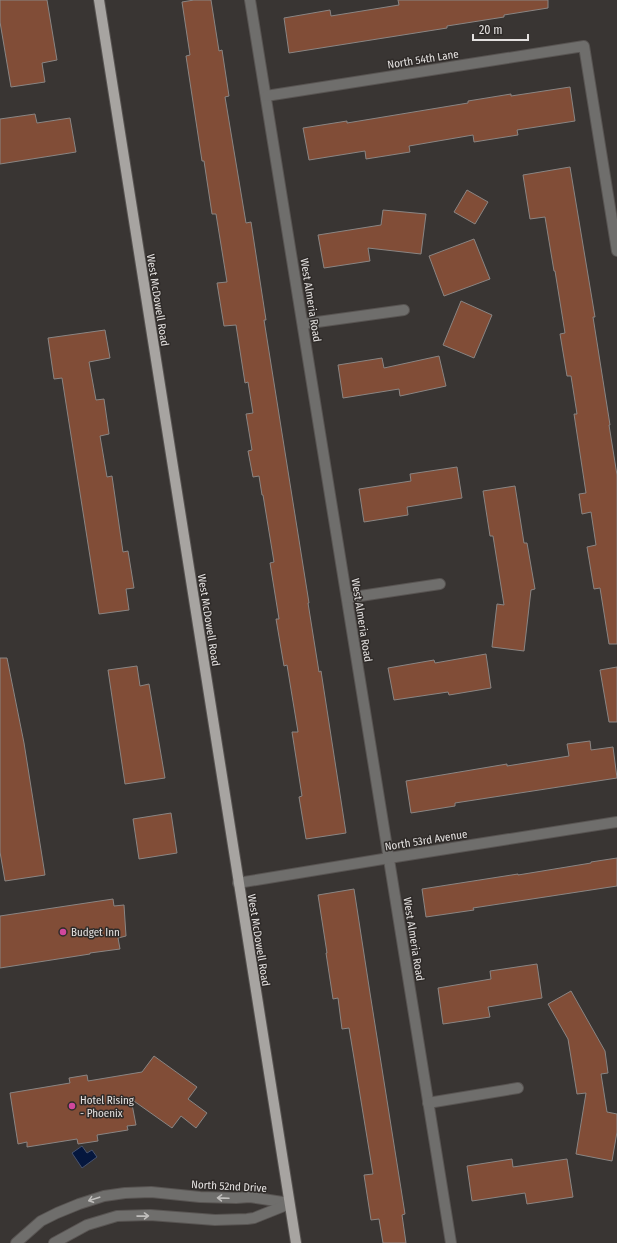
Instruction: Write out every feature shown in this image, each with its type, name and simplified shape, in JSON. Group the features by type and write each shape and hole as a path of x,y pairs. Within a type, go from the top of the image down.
{"main road":[{"name":"West McDowell Road","path":"98,0 296,1243"}],"street":[{"name":"West Almeria Road","path":"250,0 451,1243"},
{"name":"North 54th Lane","path":"266,96 584,46 617,251"},
{"path":"302,324 404,310"},
{"path":"347,598 440,584"},
{"name":"North 53rd Avenue","path":"238,883 617,822"},
{"path":"428,1103 518,1088"},
{"name":"North 52nd Drive","path":"16,1243 41,1221 79,1204 104,1196 125,1193 151,1192 200,1197 250,1197 289,1203"},
{"path":"54,1243 87,1225 117,1216 150,1215 215,1220 247,1219 254,1218 289,1203"}],"water":[{"path":"82,1146 87,1153 92,1150 97,1157 82,1168 72,1153"}],"building":[{"path":"0,0 47,0 57,60 42,63 45,82 11,87 0,22"},
{"path":"211,0 219,51 222,50 229,96 225,97 246,223 251,222 266,320 264,320 308,603 319,672 321,671 346,833 306,839 299,797 302,796 292,732 298,732 287,665 284,666 276,619 279,619 270,563 274,562 259,476 253,477 248,451 252,450 246,414 253,413 248,382 245,383 236,325 224,326 217,283 227,282 216,214 212,214 204,161 202,161 186,56 190,55 182,2"},
{"path":"398,0 548,0 548,8 447,26 447,28 289,53 284,18 330,10 331,16 399,5"},
{"path":"570,87 575,121 517,130 518,135 474,142 473,135 409,146 410,152 366,159 365,151 309,160 303,128 347,121 347,123 468,103 468,101 511,94 511,96"},
{"path":"35,114 37,123 70,118 76,152 0,164 0,119"},
{"path":"570,167 595,317 593,317 617,475 617,644 609,644 600,588 594,589 587,547 596,545 591,512 582,514 579,494 586,493 574,414 577,414 571,376 567,376 560,334 565,333 545,217 530,219 523,175"},
{"path":"467,190 488,202 475,224 454,212"},
{"path":"383,210 426,214 421,254 368,248 370,261 324,268 318,235 381,225"},
{"path":"474,239 490,279 444,296 429,256"},
{"path":"461,301 492,315 474,358 443,345"},
{"path":"105,330 110,358 89,362 96,400 104,399 109,434 100,436 107,477 112,476 123,552 128,551 134,588 126,589 129,610 99,614 62,378 54,379 48,338"},
{"path":"439,356 446,386 400,396 399,389 343,398 338,365 382,358 384,368"},
{"path":"457,467 462,498 407,507 408,515 364,522 359,489 411,481 410,474"},
{"path":"515,486 524,543 527,543 535,589 531,590 524,651 492,647 497,604 504,605 493,536 490,536 483,491"},
{"path":"486,654 491,688 449,695 448,692 394,700 388,668 434,660 435,663"},
{"path":"0,658 7,658 24,743 45,875 5,881 0,852"},
{"path":"137,666 140,686 149,684 165,778 125,784 108,670"},
{"path":"617,667 617,722 609,722 600,670"},
{"path":"590,741 591,750 613,747 617,778 455,803 455,806 411,813 406,781 507,764 507,766 569,756 567,744"},
{"path":"171,813 177,853 139,859 133,819"},
{"path":"617,858 617,886 473,908 474,910 426,917 422,889 518,875"},
{"path":"354,889 405,1214 402,1215 406,1243 383,1243 379,1219 371,1220 364,1175 373,1174 349,1028 342,1029 338,998 333,999 326,953 318,895"},
{"name":"Budget Inn","path":"113,899 114,906 124,905 126,936 118,938 120,949 0,968 0,916"},
{"path":"537,964 542,998 488,1007 490,1017 443,1024 438,988 491,979 490,971"},
{"path":"571,991 605,1051 608,1073 601,1074 607,1112 617,1114 617,1132 612,1161 576,1154 586,1093 577,1094 568,1039 548,1004"},
{"name":"Hotel Rising - Phoenix","path":"154,1056 197,1087 188,1099 207,1113 196,1128 181,1116 172,1128 131,1099 136,1125 127,1126 128,1130 97,1135 98,1141 78,1144 77,1139 27,1147 27,1142 18,1144 10,1093 70,1083 69,1078 87,1075 88,1081 142,1072"},
{"path":"512,1159 513,1167 567,1159 573,1197 527,1204 525,1193 472,1201 467,1166"}],"place":[{"name":"Budget Inn","path":"63,932"},
{"name":"Hotel Rising - Phoenix","path":"72,1106"}]}
